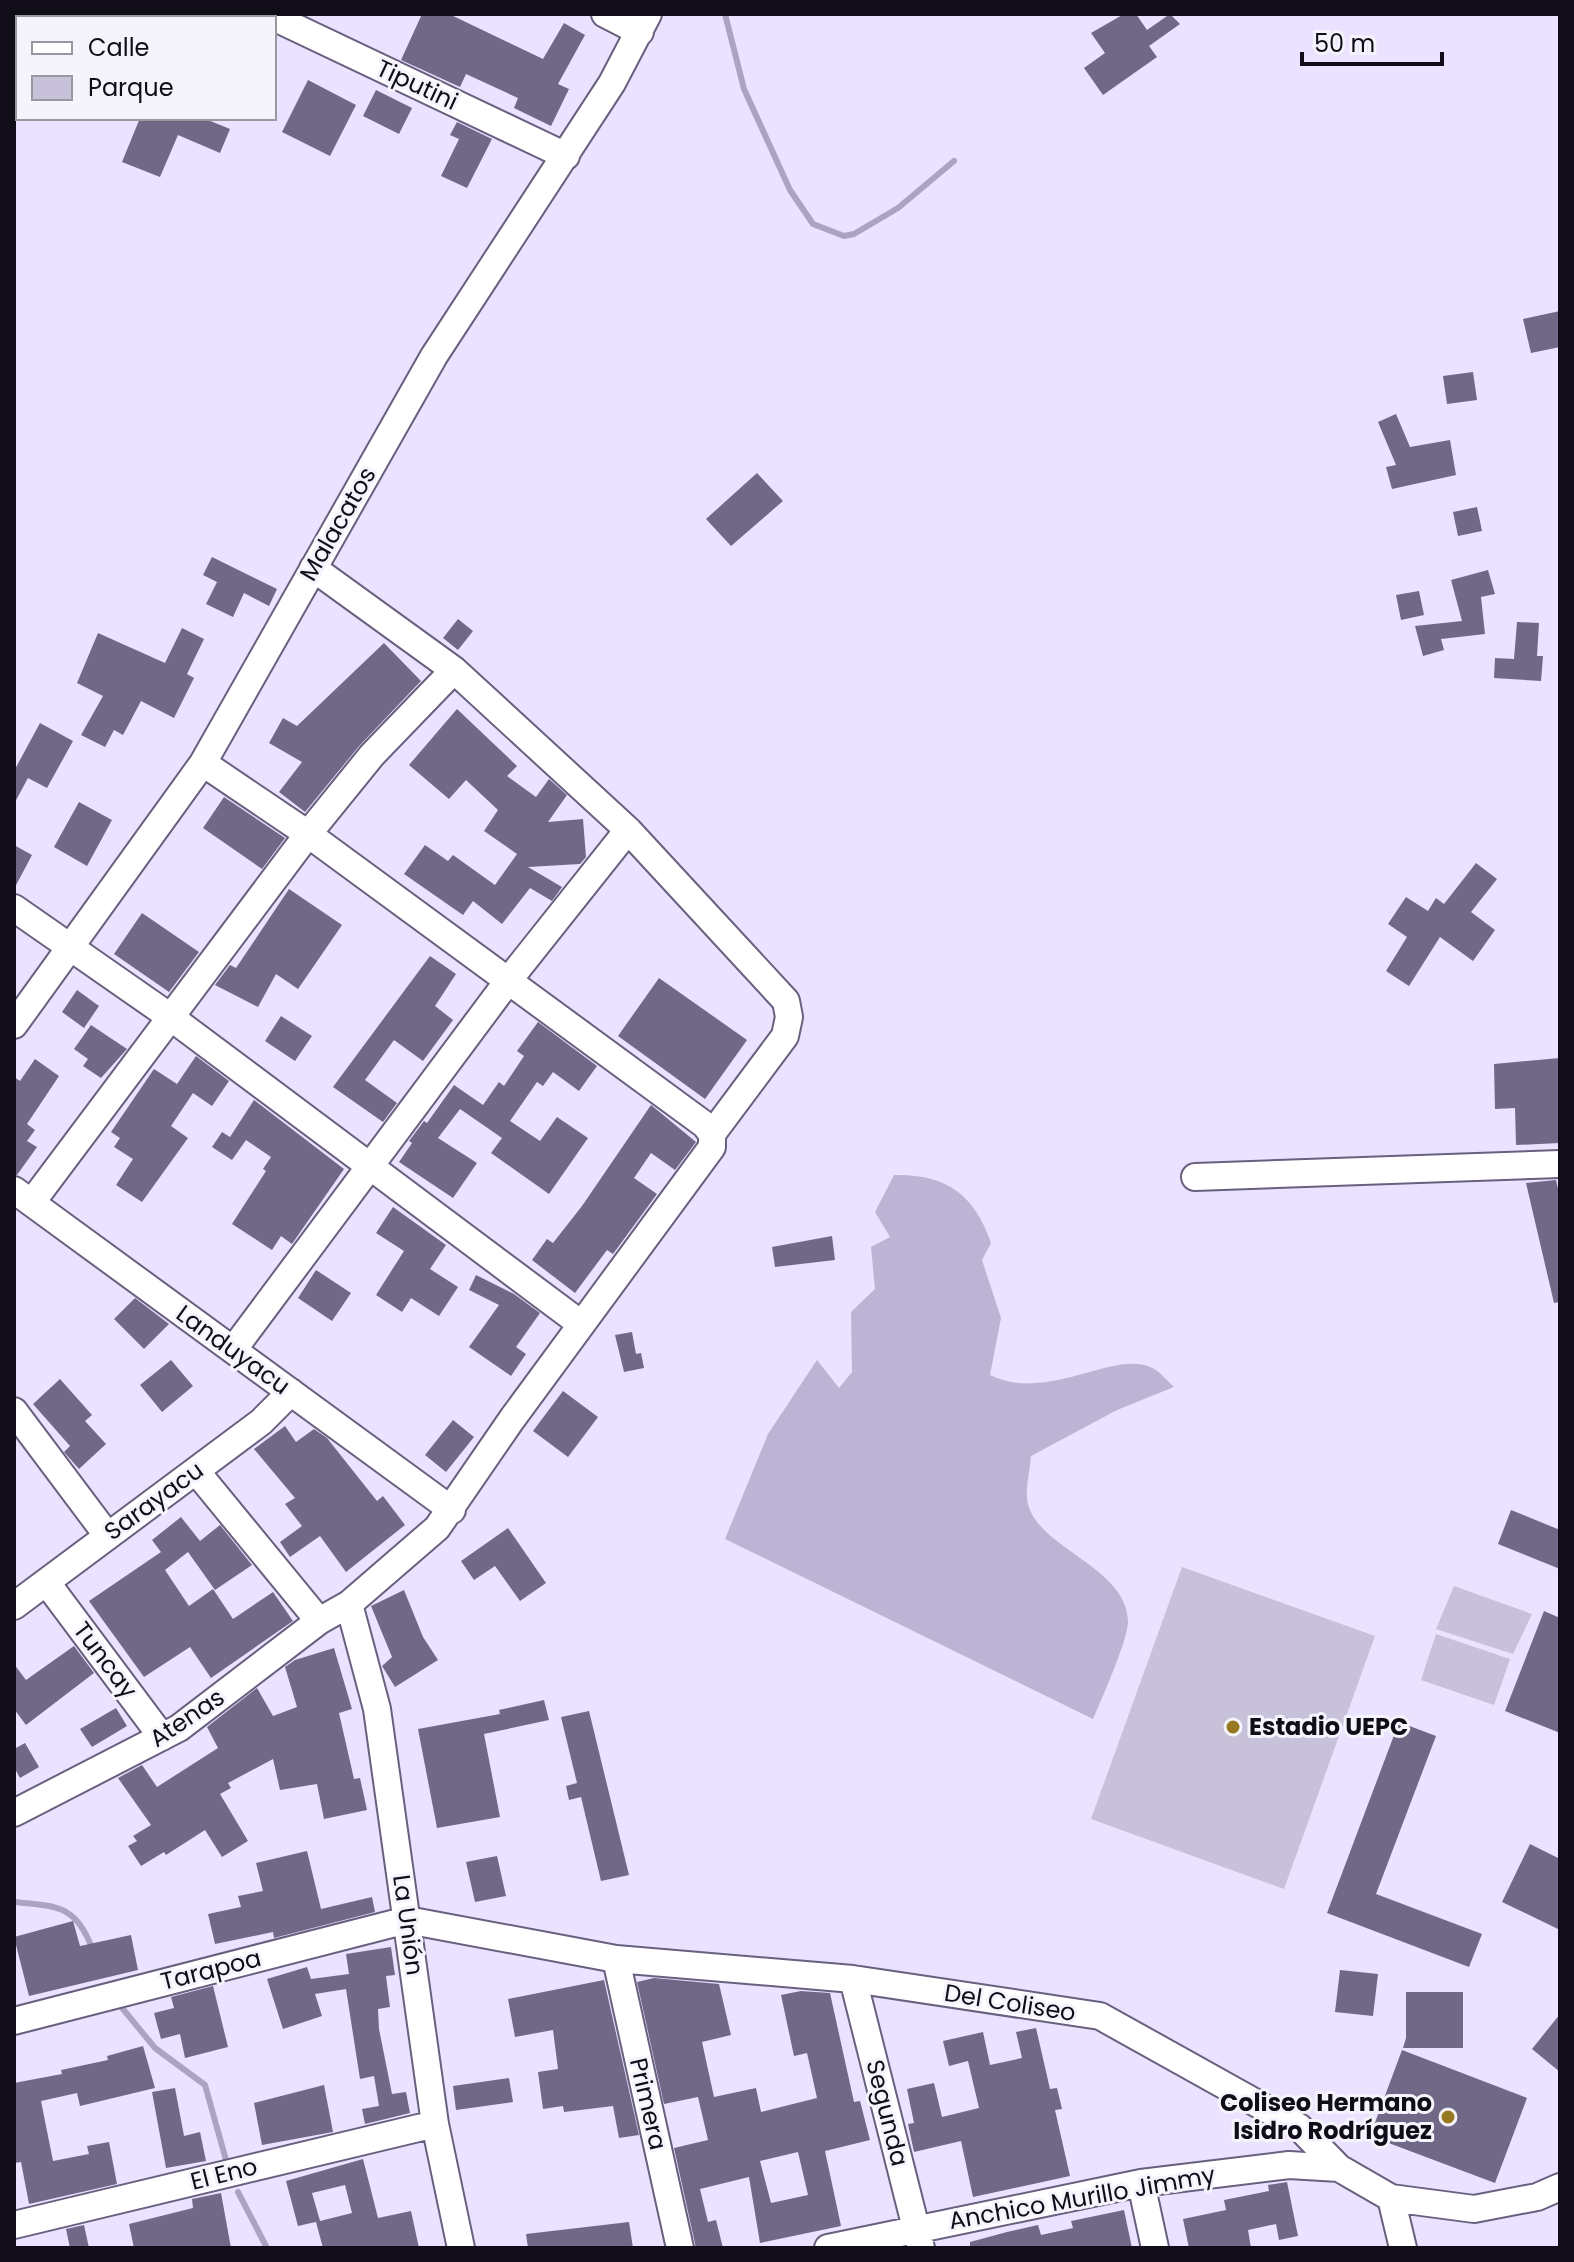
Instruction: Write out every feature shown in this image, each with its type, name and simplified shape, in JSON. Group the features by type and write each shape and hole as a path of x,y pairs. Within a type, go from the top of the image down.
{"street":[{"path":"605,14 644,23"},
{"name":"Tiputini","path":"276,18 566,156"},
{"name":"Malacatos","path":"14,1025 203,763 434,356 566,156 644,23"},
{"name":"Atenas","path":"14,1813 162,1737 319,1621 349,1604 437,1528 581,1324 712,1147 712,1134 785,1036 789,1017 786,1001 628,830 454,670 313,568"},
{"path":"23,1196 169,1016 372,755 454,670"},
{"path":"203,763 308,834 712,1134"},
{"path":"233,1350 508,981 628,830"},
{"path":"14,908 169,1016 581,1324"},
{"path":"1195,1177 1560,1164"},
{"name":"Landuyacu","path":"23,1196 452,1510"},
{"name":"Sarayacu","path":"14,1606 261,1422 291,1392"},
{"path":"14,1411 107,1535"},
{"path":"196,1471 319,1621"},
{"name":"Tuncay","path":"47,1583 162,1737"},
{"name":"La Unión","path":"349,1604 377,1709 435,2124 461,2248"},
{"name":"Del Coliseo","path":"407,1920 616,1959 853,1979 1100,2016 1299,2127 1339,2168 1391,2198 1474,2209 1537,2197 1560,2187"},
{"name":"Tarapoa","path":"14,2021 407,1920"},
{"name":"Primera","path":"616,1959 680,2248"},
{"name":"Segunda","path":"853,1979 918,2238"},
{"name":"El Eno","path":"14,2225 435,2124"},
{"name":"Anchico Murillo Jimmy","path":"828,2248 918,2238 1141,2183 1289,2165 1339,2168"},
{"path":"1141,2183 1155,2248"},
{"path":"1391,2198 1403,2248"}],"green space":[{"name":"Estadio UEPC","path":"1182,1567 1375,1636 1284,1889 1091,1819"},
{"path":"1454,1586 1532,1614 1513,1654 1436,1629"},
{"path":"1436,1634 1510,1659 1494,1705 1421,1680"}],"shaded area":[{"path":"894,1175 928,1178 943,1183 966,1199 984,1226 991,1243 982,1260 1001,1318 990,1375 1012,1382 1034,1383 1135,1364 1153,1368 1174,1387 1117,1410 1031,1456 1027,1498 1032,1515 1060,1544 1097,1570 1124,1602 1127,1630 1093,1719 725,1539 768,1434 817,1360 839,1388 852,1372 851,1312 875,1289 871,1247 890,1237 875,1212"}],"building":[{"path":"422,14 449,14 543,59 564,23 585,35 558,84 569,89 551,126 514,108 518,98 466,74 460,87 401,60"},
{"path":"1124,14 1136,14 1147,30 1170,14 1180,24 1149,46 1157,57 1103,95 1084,68 1105,53 1091,33"},
{"path":"308,80 356,105 330,156 282,132"},
{"path":"376,90 412,108 399,134 363,116"},
{"path":"139,120 208,120 230,129 220,153 178,135 160,177 122,162"},
{"path":"457,122 492,139 467,188 441,176 459,139 450,135"},
{"path":"1560,311 1560,347 1531,353 1523,319"},
{"path":"1473,372 1477,400 1447,404 1443,376"},
{"path":"1396,414 1410,447 1450,440 1456,475 1392,489 1386,467 1396,465 1378,422"},
{"path":"757,473 783,501 731,546 706,519"},
{"path":"1477,507 1482,531 1458,536 1453,512"},
{"path":"212,557 277,589 269,606 244,593 233,617 206,604 217,582 203,575"},
{"path":"1488,570 1495,594 1481,597 1485,634 1441,639 1444,650 1423,656 1415,626 1462,621 1451,580"},
{"path":"1419,591 1424,615 1401,620 1396,595"},
{"path":"458,619 473,631 458,650 443,638"},
{"path":"1517,622 1539,623 1537,656 1543,656 1541,681 1494,678 1495,658 1514,659"},
{"path":"182,628 204,639 187,674 194,678 174,718 141,701 123,735 114,730 105,747 81,735 103,696 77,683 98,633 165,663"},
{"path":"384,643 421,681 360,745 305,812 279,792 302,762 269,743 283,718 297,726"},
{"path":"457,709 517,766 507,776 536,797 549,779 567,795 548,822 583,819 586,857 580,864 528,867 562,887 552,901 530,888 502,924 473,901 463,915 404,874 425,845 448,861 453,855 495,885 517,854 484,831 498,810 466,780 449,799 409,765"},
{"path":"40,723 73,741 47,788 28,778 14,804 14,771"},
{"path":"224,797 285,838 262,869 203,828"},
{"path":"79,802 112,820 87,866 54,847"},
{"path":"14,845 32,855 14,889"},
{"path":"1476,863 1497,879 1471,912 1495,930 1473,961 1440,937 1409,986 1386,971 1407,937 1388,924 1406,897 1428,911 1436,898 1444,904"},
{"path":"289,889 342,925 298,989 276,974 258,1007 215,985 230,965 236,968"},
{"path":"142,913 199,952 169,992 114,954"},
{"path":"430,956 456,974 435,1006 453,1020 423,1061 394,1040 365,1080 397,1103 383,1122 333,1087"},
{"path":"659,978 747,1040 705,1099 618,1036"},
{"path":"77,990 99,1006 84,1028 62,1012"},
{"path":"281,1016 312,1036 295,1061 265,1041"},
{"path":"538,1022 597,1066 579,1091 553,1072 543,1086 537,1082 510,1121 540,1141 557,1117 588,1138 549,1194 491,1153 502,1138 460,1109 438,1138 477,1163 453,1198 399,1162 412,1143 409,1141 424,1121 427,1123 454,1085 483,1105 499,1082 504,1086 524,1056 517,1051"},
{"path":"91,1025 127,1049 101,1078 83,1066 88,1059 74,1049"},
{"path":"196,1056 229,1081 212,1106 193,1093 171,1126 188,1138 142,1202 116,1185 133,1159 114,1147 120,1138 111,1132 154,1069 177,1084"},
{"path":"1560,1058 1560,1143 1516,1145 1515,1108 1495,1109 1494,1064"},
{"path":"35,1059 59,1076 27,1124 35,1130 27,1141 37,1147 17,1175 14,1174 14,1077 20,1081"},
{"path":"254,1100 344,1169 292,1244 281,1236 272,1250 232,1224 266,1171 263,1169 271,1157 246,1140 232,1160 212,1147 222,1132 230,1137"},
{"path":"651,1105 696,1142 675,1170 651,1153 634,1178 657,1194 613,1254 607,1250 575,1293 532,1260 547,1239 553,1243 582,1206"},
{"path":"1556,1180 1560,1197 1560,1302 1554,1303 1526,1183"},
{"path":"393,1207 446,1245 430,1269 458,1287 439,1316 411,1298 402,1312 376,1295 404,1251 376,1233"},
{"path":"832,1236 835,1260 775,1267 772,1247"},
{"path":"316,1270 351,1293 332,1321 298,1298"},
{"path":"476,1275 514,1294 540,1313 516,1347 526,1354 511,1376 469,1347 499,1305 469,1290"},
{"path":"135,1298 169,1324 144,1349 114,1319"},
{"path":"632,1332 636,1354 641,1353 644,1368 624,1372 615,1335"},
{"path":"171,1360 193,1386 162,1412 140,1385"},
{"path":"60,1379 92,1415 85,1421 106,1444 79,1469 64,1452 70,1446 33,1404"},
{"path":"563,1391 598,1417 568,1457 533,1431"},
{"path":"453,1420 474,1437 446,1472 425,1455"},
{"path":"285,1426 296,1442 314,1429 327,1438 377,1501 383,1496 405,1525 346,1572 320,1536 290,1557 280,1542 302,1526 285,1504 295,1498 254,1449"},
{"path":"1511,1510 1560,1530 1560,1569 1498,1544"},
{"path":"181,1517 200,1541 220,1525 252,1565 215,1590 188,1552 165,1570 189,1606 213,1589 233,1619 273,1592 293,1621 211,1678 190,1647 144,1677 89,1601 161,1552 152,1540"},
{"path":"508,1528 546,1583 520,1601 495,1566 474,1580 461,1561"},
{"path":"404,1590 423,1637 438,1660 395,1687 382,1666 392,1657 371,1606"},
{"path":"1544,1611 1560,1618 1560,1733 1505,1711"},
{"path":"74,1646 94,1673 26,1725 14,1709 14,1664 26,1680"},
{"path":"334,1648 352,1709 339,1713 354,1779 360,1778 367,1810 324,1819 317,1784 280,1790 273,1759 228,1783 231,1788 220,1794 248,1841 222,1857 205,1830 166,1855 164,1852 141,1866 128,1846 137,1841 133,1836 151,1825 118,1778 142,1765 157,1787 218,1748 207,1727 257,1688 273,1716 297,1707 285,1667 295,1660"},
{"path":"544,1700 549,1720 484,1734 500,1817 437,1828 418,1729 500,1714 499,1710"},
{"path":"116,1708 127,1726 92,1747 80,1729"},
{"path":"589,1711 629,1875 601,1881 581,1797 569,1800 566,1786 577,1783 561,1717"},
{"path":"1399,1722 1436,1736 1376,1894 1482,1934 1469,1967 1327,1913"},
{"path":"25,1743 39,1767 20,1778 14,1767 14,1749"},
{"path":"1530,1844 1560,1859 1560,1930 1502,1902"},
{"path":"307,1851 321,1909 372,1897 375,1912 274,1938 273,1932 215,1944 208,1914 241,1907 238,1896 263,1891 256,1863"},
{"path":"497,1856 506,1896 475,1902 466,1862"},
{"path":"73,1921 80,1946 131,1935 138,1970 29,1996 14,1937"},
{"path":"391,1947 395,1975 386,1976 390,2007 378,2009 379,2029 392,2094 406,2092 410,2113 365,2124 362,2109 379,2106 374,2076 360,2079 346,1989 315,1994 322,2016 283,2029 267,1979 307,1967 311,1979 349,1974 346,1954"},
{"path":"1340,1970 1378,1974 1373,2016 1335,2012"},
{"path":"654,1978 719,1984 731,2035 702,2042 714,2097 756,2088 761,2112 817,2098 807,2053 794,2056 781,1995 801,1991 830,1993 854,2102 860,2101 870,2140 825,2151 841,2226 760,2243 749,2177 700,2189 708,2222 716,2220 723,2248 696,2248 674,2148 708,2140 698,2097 664,2104 637,1982","holes":["798,2152 808,2195 771,2203 760,2161"]},
{"path":"604,1980 639,2135 619,2138 613,2106 564,2112 563,2106 543,2109 538,2072 558,2069 553,2030 515,2037 508,1999"},
{"path":"213,1986 228,2047 185,2058 180,2034 161,2039 154,2013 174,2008 171,1997"},
{"path":"1406,1992 1463,1992 1463,2048 1403,2048 1406,2038"},
{"path":"1560,2014 1560,2072 1532,2049"},
{"path":"1036,2028 1050,2089 1057,2088 1062,2109 1055,2110 1070,2176 973,2197 961,2141 914,2152 908,2124 914,2123 907,2089 934,2083 942,2117 979,2108 968,2061 949,2066 943,2041 983,2032 990,2065 1022,2058 1016,2032"},
{"path":"143,2046 155,2088 80,2106 77,2093 41,2101 53,2161 89,2154 87,2146 109,2142 117,2184 29,2204 21,2162 14,2163 14,2083 62,2074 61,2070 108,2060 107,2056"},
{"name":"Coliseo Hermano Isidro Rodríguez","path":"1402,2050 1527,2098 1495,2183 1370,2136"},
{"path":"509,2078 513,2102 456,2110 453,2086"},
{"path":"324,2085 333,2132 262,2145 254,2103"},
{"path":"175,2088 184,2136 200,2132 206,2161 166,2168 152,2092"},
{"path":"363,2159 378,2218 411,2211 419,2248 323,2248 316,2222 320,2221 298,2226 286,2181","holes":["345,2185 352,2213 320,2221 312,2193"]},
{"path":"1287,2182 1298,2236 1279,2240 1276,2224 1248,2230 1251,2248 1189,2248 1183,2219 1226,2210 1224,2200 1269,2191 1268,2185"},
{"path":"221,2193 231,2248 134,2248 129,2224 193,2208 192,2199"},
{"path":"1124,2210 1132,2248 970,2248 970,2242 1007,2232 1038,2225 1041,2235 1073,2228 1071,2221"},
{"path":"629,2222 633,2248 528,2248 526,2234"},
{"path":"84,2225 89,2248 70,2248 66,2229"}],"waterway":[{"path":"725,14 744,89 790,190 813,224 844,236 854,234 898,208 954,161"},
{"path":"14,1902 64,1911 80,1924 93,1951"},
{"path":"118,2003 155,2048 205,2085 226,2160"},
{"path":"238,2192 267,2248"}],"place":[{"name":"Estadio UEPC","path":"1233,1727"},
{"name":"Coliseo Hermano Isidro Rodríguez","path":"1448,2117"}]}
